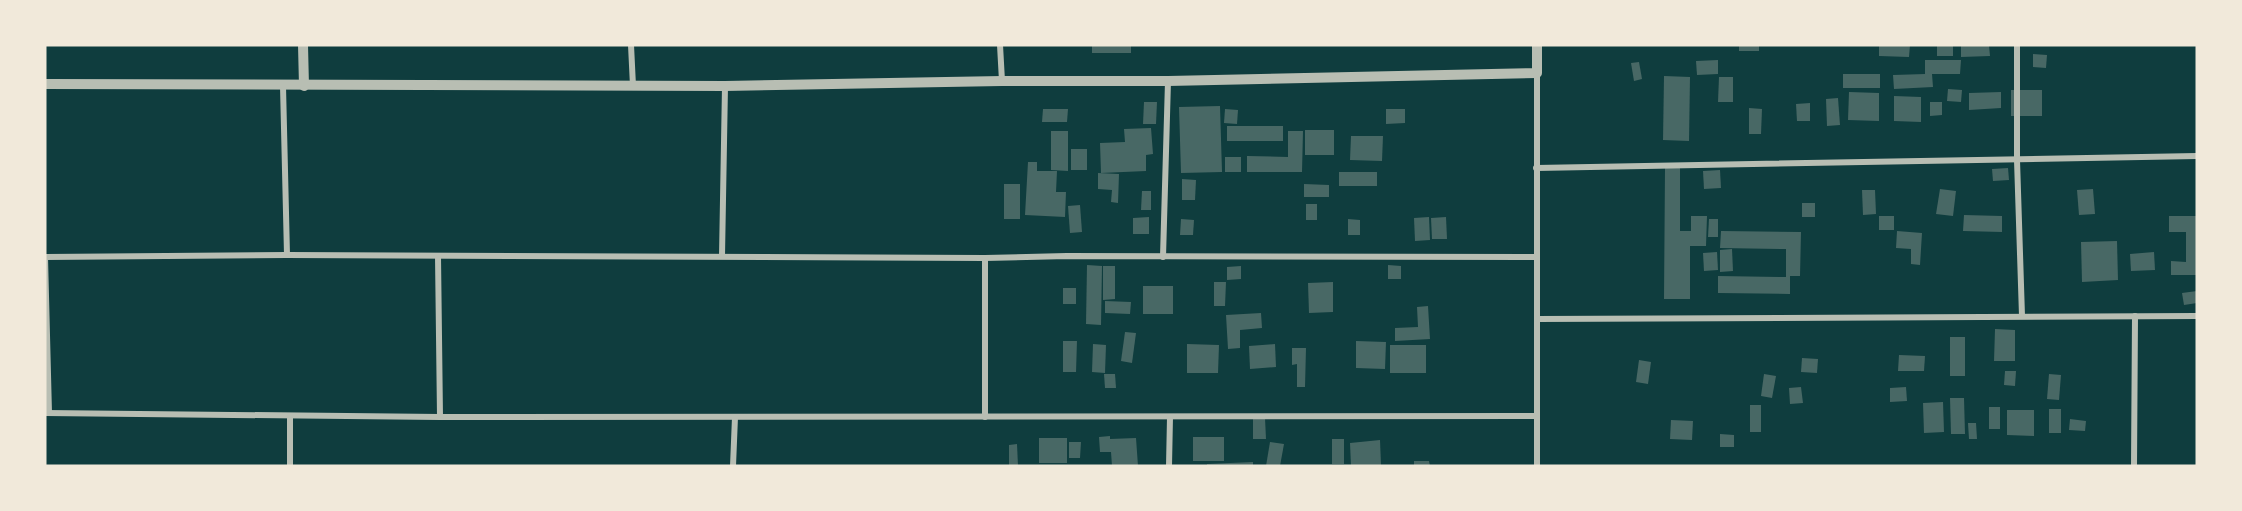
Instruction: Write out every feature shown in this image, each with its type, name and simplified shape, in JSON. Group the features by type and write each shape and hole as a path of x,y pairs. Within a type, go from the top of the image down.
{"street":[{"path":"303,45 304,86"},
{"path":"631,45 633,86"},
{"path":"1000,45 1002,81"},
{"path":"1537,45 1537,466"},
{"path":"2018,45 2017,160 2022,316"},
{"path":"45,84 725,86 1002,81 1168,81 1537,73"},
{"path":"1163,257 1168,81"},
{"path":"283,86 287,255"},
{"path":"722,256 725,86"},
{"path":"1536,168 2197,156"},
{"path":"1537,257 986,258 287,255 45,258 47,413 440,417 1537,416"},
{"path":"438,256 440,417"},
{"path":"985,417 986,258"},
{"path":"2134,466 2135,316"},
{"path":"1537,319 2197,316"},
{"path":"290,416 290,466"},
{"path":"733,466 735,417"},
{"path":"1169,466 1170,417"}],"building":[{"path":"1092,45 1131,45 1131,53 1092,53"},
{"path":"1739,45 1759,45 1759,51 1739,51"},
{"path":"1879,45 1910,45 1909,57 1879,56"},
{"path":"1937,45 1953,45 1953,56 1937,56"},
{"path":"1961,45 1989,45 1990,56 1961,57"},
{"path":"2033,54 2047,55 2046,68 2033,67"},
{"path":"1718,60 1718,74 1697,75 1696,61"},
{"path":"1925,60 1961,60 1960,74 1932,74 1933,87 1894,89 1893,75 1925,74"},
{"path":"1639,62 1642,79 1634,81 1631,63"},
{"path":"1843,74 1880,74 1880,88 1843,88"},
{"path":"1664,76 1690,77 1689,141 1663,140"},
{"path":"1719,77 1733,77 1733,102 1718,102"},
{"path":"1948,89 1962,90 1961,102 1947,101"},
{"path":"2011,90 2042,90 2042,116 2011,116"},
{"path":"1849,92 1879,93 1879,121 1848,120"},
{"path":"2001,92 2001,108 1969,110 1969,93"},
{"path":"1894,96 1921,97 1921,122 1894,121"},
{"path":"1838,98 1840,125 1827,126 1826,99"},
{"path":"1144,102 1157,102 1156,124 1143,124"},
{"path":"1930,102 1942,102 1942,115 1930,116"},
{"path":"1810,103 1810,121 1797,121 1796,104"},
{"path":"1220,106 1222,172 1181,173 1179,107"},
{"path":"1749,108 1762,109 1761,134 1749,134"},
{"path":"1043,109 1068,109 1067,122 1042,122"},
{"path":"1225,109 1238,110 1237,124 1224,123"},
{"path":"1386,109 1405,109 1405,123 1386,124"},
{"path":"1227,126 1283,126 1283,141 1227,141"},
{"path":"1151,128 1153,154 1146,155 1146,171 1101,173 1100,143 1125,142 1124,129"},
{"path":"1305,130 1334,130 1334,155 1305,155"},
{"path":"1051,131 1068,131 1068,171 1051,170"},
{"path":"1288,131 1303,131 1302,172 1247,172 1247,156 1288,157"},
{"path":"1351,136 1383,136 1382,161 1350,160"},
{"path":"1071,149 1087,149 1087,170 1071,170"},
{"path":"1225,157 1241,157 1241,172 1225,172"},
{"path":"1028,162 1037,162 1037,171 1057,171 1056,192 1066,192 1065,217 1025,215"},
{"path":"1665,168 1680,168 1680,231 1691,231 1691,216 1707,216 1706,246 1690,246 1690,299 1664,299"},
{"path":"2008,168 2009,180 1993,181 1992,169"},
{"path":"1720,170 1721,188 1704,189 1703,171"},
{"path":"1339,172 1377,172 1377,186 1339,186"},
{"path":"1098,173 1119,174 1118,203 1111,202 1112,190 1098,189"},
{"path":"1182,179 1196,180 1195,200 1182,200"},
{"path":"1004,184 1020,184 1020,219 1004,219"},
{"path":"1304,184 1329,185 1329,197 1304,197"},
{"path":"1940,189 1956,191 1953,216 1936,214"},
{"path":"2093,189 2095,214 2079,215 2077,190"},
{"path":"1862,190 1875,190 1876,214 1863,215"},
{"path":"1142,191 1151,191 1151,210 1141,210"},
{"path":"1802,203 1815,203 1815,217 1802,217"},
{"path":"1306,204 1317,204 1317,220 1306,220"},
{"path":"1080,205 1082,232 1070,233 1068,206"},
{"path":"1964,215 2002,216 2002,232 1963,231"},
{"path":"1879,216 1894,216 1894,230 1879,230"},
{"path":"2169,216 2197,216 2197,275 2171,275 2171,261 2186,262 2186,232 2169,232"},
{"path":"1149,217 1149,234 1133,234 1133,218"},
{"path":"1429,217 1430,240 1415,241 1414,218"},
{"path":"1446,217 1447,239 1432,239 1431,218"},
{"path":"1181,219 1194,220 1193,235 1180,235"},
{"path":"1348,219 1360,220 1360,235 1348,235"},
{"path":"1709,219 1718,219 1718,237 1708,237"},
{"path":"1721,231 1801,232 1800,276 1790,276 1790,294 1718,293 1718,276 1786,277 1786,249 1720,248"},
{"path":"1897,231 1922,233 1920,265 1911,264 1911,249 1896,248"},
{"path":"2117,241 2118,280 2082,282 2081,242"},
{"path":"1732,249 1733,271 1720,272 1720,250"},
{"path":"1717,252 1718,270 1704,271 1703,253"},
{"path":"2154,252 2155,270 2131,271 2130,254"},
{"path":"1087,265 1102,266 1101,325 1086,324"},
{"path":"1388,265 1401,266 1401,279 1388,279"},
{"path":"1103,266 1115,266 1115,299 1103,300"},
{"path":"1241,266 1241,279 1227,280 1227,267"},
{"path":"1214,282 1226,282 1225,306 1214,306"},
{"path":"1333,282 1333,312 1309,313 1308,283"},
{"path":"1143,286 1173,286 1173,314 1143,314"},
{"path":"1063,288 1076,288 1076,304 1063,304"},
{"path":"2197,291 2197,303 2184,305 2182,293"},
{"path":"1105,301 1131,302 1130,314 1105,313"},
{"path":"1428,306 1430,339 1395,341 1395,328 1418,327 1417,307"},
{"path":"1261,313 1262,328 1240,330 1240,348 1228,349 1226,315"},
{"path":"1995,329 2015,330 2015,361 1994,361"},
{"path":"1125,332 1136,333 1132,363 1121,361"},
{"path":"1950,337 1965,337 1965,376 1950,376"},
{"path":"1063,341 1077,341 1076,372 1063,372"},
{"path":"1356,341 1386,342 1385,369 1356,368"},
{"path":"1093,344 1106,345 1105,373 1092,372"},
{"path":"1187,344 1219,345 1218,373 1187,373"},
{"path":"1275,344 1276,367 1250,369 1249,346"},
{"path":"1390,345 1426,345 1426,373 1390,373"},
{"path":"1292,348 1306,348 1305,387 1297,387 1297,364 1292,365"},
{"path":"1899,355 1925,356 1924,371 1898,371"},
{"path":"1802,358 1818,359 1817,373 1801,372"},
{"path":"1639,360 1651,362 1648,384 1636,382"},
{"path":"2005,371 2016,371 2015,386 2004,385"},
{"path":"1104,374 1115,374 1116,388 1105,388"},
{"path":"1764,374 1776,376 1772,398 1761,396"},
{"path":"2049,374 2061,375 2059,400 2047,399"},
{"path":"1801,387 1803,403 1790,404 1789,388"},
{"path":"1906,387 1907,401 1890,402 1890,388"},
{"path":"1950,398 1964,398 1965,434 1951,434"},
{"path":"1943,402 1944,432 1924,433 1923,403"},
{"path":"1750,405 1761,405 1761,432 1750,432"},
{"path":"1989,407 2000,407 2000,429 1989,429"},
{"path":"2049,409 2061,409 2061,433 2049,433"},
{"path":"2007,410 2034,410 2034,436 2007,435"},
{"path":"1265,418 1266,439 1253,439 1253,419"},
{"path":"2070,419 2086,421 2085,431 2069,430"},
{"path":"1671,420 1693,421 1692,440 1670,439"},
{"path":"1968,423 1976,423 1977,439 1969,439"},
{"path":"1720,434 1734,435 1734,447 1720,447"},
{"path":"1110,436 1110,439 1136,438 1138,466 1112,466 1111,452 1100,452 1099,437"},
{"path":"1193,437 1224,437 1224,461 1193,461"},
{"path":"1039,438 1067,438 1067,463 1039,463"},
{"path":"1332,439 1344,439 1344,464 1332,464"},
{"path":"1380,440 1381,465 1351,466 1350,443"},
{"path":"1069,442 1081,442 1080,458 1069,458"},
{"path":"1270,442 1284,444 1280,466 1266,466"},
{"path":"1017,444 1018,466 1009,466 1009,445"},
{"path":"1414,461 1429,461 1430,466 1414,466"},
{"path":"1253,462 1253,466 1207,466 1207,464"}]}
